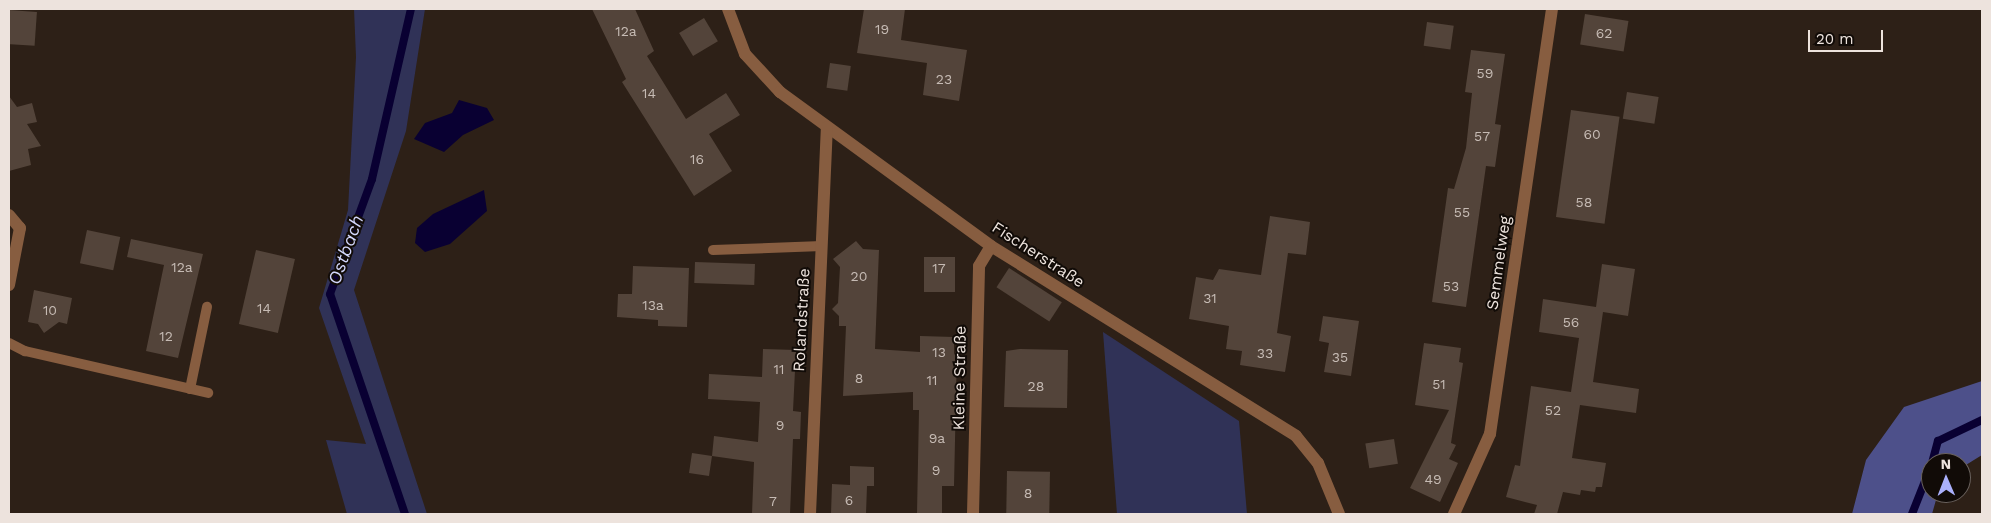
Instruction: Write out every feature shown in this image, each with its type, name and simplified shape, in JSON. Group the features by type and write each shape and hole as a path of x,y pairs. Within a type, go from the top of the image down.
{"street":[{"name":"Fischerstraße","path":"728,9 746,54 780,92 991,246 1296,436 1318,463 1339,514"},
{"name":"Semmelweg","path":"1454,514 1490,434 1552,9"},
{"name":"Rolandstraße","path":"810,514 827,127"},
{"path":"9,215 20,228 9,285"},
{"name":"Kleine Straße","path":"973,514 979,266 991,246"}],"lane":[{"path":"713,250 822,246"},
{"path":"190,389 207,307"},
{"path":"9,343 24,351 208,393"}],"shaded area":[{"path":"354,9 425,9 406,131 354,290 427,514 347,514 326,440 366,444 319,308 348,210 356,57"},
{"path":"459,100 487,108 494,120 463,135 444,152 414,139 425,123 452,113"},
{"path":"484,190 487,211 450,244 425,252 415,243 417,228 433,214"},
{"path":"1103,332 1239,421 1247,514 1117,514"},
{"path":"1982,381 1982,455 1971,462 1971,453 1921,453 1921,503 1935,503 1932,514 1852,514 1866,460 1904,407"}],"building":[{"path":"592,9 635,9 654,51 647,56 686,119 726,93 740,115 709,134 732,171 694,196 622,82 626,79"},
{"path":"864,9 905,9 901,40 967,50 959,101 923,95 927,63 857,53"},
{"path":"9,10 37,12 35,46 9,44"},
{"path":"1585,14 1628,21 1624,52 1580,45"},
{"path":"704,18 718,41 693,56 679,33"},
{"path":"1427,22 1454,26 1450,50 1424,46"},
{"path":"1471,50 1505,54 1495,124 1501,125 1495,167 1486,166 1466,307 1432,302 1448,188 1454,189 1466,148 1472,93 1465,92"},
{"path":"830,63 851,66 847,91 827,88"},
{"path":"1627,92 1659,97 1654,124 1623,119"},
{"path":"9,96 17,107 32,103 37,122 27,124 41,146 28,149 31,165 9,171"},
{"path":"1571,110 1620,117 1604,224 1556,217"},
{"path":"1270,216 1310,222 1306,255 1288,253 1277,333 1291,336 1285,372 1240,365 1242,351 1226,349 1229,326 1189,319 1196,277 1213,280 1219,269 1261,275"},
{"path":"87,230 120,237 113,270 80,263"},
{"path":"131,239 203,254 178,358 146,351 164,265 127,257"},
{"path":"856,241 863,249 879,250 875,349 920,352 920,336 954,337 954,355 957,349 954,486 942,486 942,514 917,514 919,410 913,410 913,392 843,396 846,326 839,326 839,316 832,309 838,303 840,267 833,259"},
{"path":"256,250 295,259 278,333 239,324"},
{"path":"924,257 955,257 955,292 924,292"},
{"path":"695,262 755,264 754,285 694,283"},
{"path":"1602,264 1635,269 1628,316 1603,312 1593,382 1639,389 1636,413 1580,405 1572,458 1606,463 1602,487 1596,487 1595,492 1581,490 1580,495 1563,492 1557,514 1534,514 1537,505 1506,497 1515,465 1520,466 1531,386 1571,392 1579,338 1539,332 1543,299 1596,307"},
{"path":"633,266 689,268 687,327 658,326 658,320 617,317 618,294 632,294"},
{"path":"1009,268 1062,302 1049,322 996,287"},
{"path":"34,290 72,298 67,324 59,322 44,333 38,324 28,322"},
{"path":"1323,316 1359,321 1351,376 1324,372 1329,343 1319,341"},
{"path":"1424,343 1461,348 1459,362 1463,363 1451,443 1456,445 1449,459 1458,463 1440,502 1410,488 1449,410 1415,405"},
{"path":"763,349 796,350 793,411 801,412 800,439 793,439 790,514 752,514 754,462 712,456 714,436 758,442 760,402 708,399 709,374 762,377"},
{"path":"1020,349 1068,350 1067,408 1004,407 1006,351"},
{"path":"1394,439 1398,464 1369,468 1365,444"},
{"path":"692,453 712,456 709,476 689,473"},
{"path":"850,466 874,467 874,486 867,486 866,514 831,514 832,484 850,485"},
{"path":"1007,471 1050,472 1049,514 1006,514"}],"waterway":[{"name":"Ostbach","path":"405,514 330,294 372,179 411,9"},
{"path":"1935,453 1938,441 1982,420"},
{"path":"1912,514 1921,491"}]}
